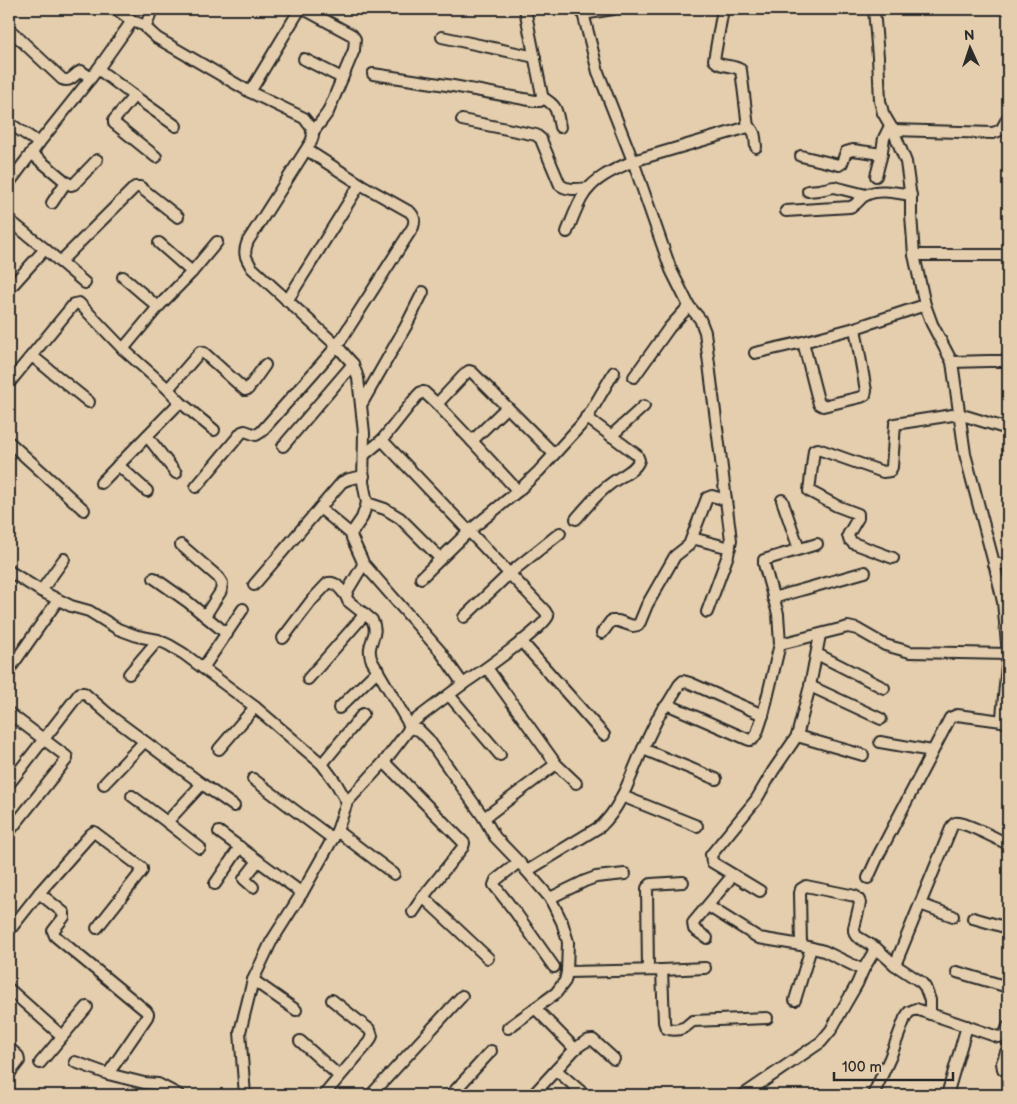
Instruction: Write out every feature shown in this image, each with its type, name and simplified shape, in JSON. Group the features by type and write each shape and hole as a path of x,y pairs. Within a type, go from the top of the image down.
{"street":[{"path":"116,9 132,21 146,26 157,38 250,92 304,118 313,132"},
{"path":"146,26 152,9"},
{"path":"250,92 302,9 354,37 354,50 328,112 313,132 307,150 248,241 245,249 246,260 252,268 337,346 353,364 358,378 364,432 364,489 367,503 362,518 351,534"},
{"path":"525,9 542,98"},
{"path":"612,9 583,11 598,72 633,161 671,270 689,306 700,319 705,332 730,532 730,548 708,612"},
{"path":"722,9 713,58 719,65 737,67 741,70 748,127 754,133 756,147"},
{"path":"874,9 880,101 883,113 892,128 906,162 911,195 914,255 925,305 932,324 952,362 965,454 1003,602 1008,654 1002,717 1005,722"},
{"path":"9,183 98,69 132,21"},
{"path":"9,29 65,81 81,71 91,78"},
{"path":"442,36 534,57"},
{"path":"304,59 342,78"},
{"path":"98,69 176,126"},
{"path":"373,74 535,101 540,101 542,98"},
{"path":"134,96 114,120 114,123 156,157"},
{"path":"542,98 552,103 556,108 560,127"},
{"path":"892,128 993,133 1001,130 1008,117"},
{"path":"462,120 536,135 541,139 557,181 562,187 572,189 589,188"},
{"path":"9,123 39,143"},
{"path":"567,232 582,197 589,188 597,180 619,167 633,161 748,127"},
{"path":"876,176 884,138 892,128"},
{"path":"196,486 242,432 246,431 256,435 260,432 337,346 414,222 410,212 360,184 307,150"},
{"path":"801,156 839,165 848,151 882,154"},
{"path":"31,153 71,185 97,160"},
{"path":"52,203 66,182"},
{"path":"287,301 360,184"},
{"path":"808,190 820,190 834,186 866,195 884,192 911,195"},
{"path":"60,262 135,187 140,187 178,217"},
{"path":"786,211 850,208 866,195"},
{"path":"9,220 85,283"},
{"path":"123,349 217,242"},
{"path":"159,243 192,272"},
{"path":"9,290 45,249"},
{"path":"914,255 1008,255"},
{"path":"123,277 158,307"},
{"path":"361,406 424,292"},
{"path":"9,383 74,304 78,303 123,349 168,388 180,402 214,430"},
{"path":"755,353 855,328 925,305"},
{"path":"634,377 669,328 689,306"},
{"path":"803,342 820,406 861,397 866,395 866,391 855,328"},
{"path":"168,388 200,352 204,353 245,390 248,389 265,366"},
{"path":"32,356 89,402"},
{"path":"952,362 1008,361"},
{"path":"283,446 353,364"},
{"path":"437,404 466,373 472,372 554,454"},
{"path":"421,578 469,531 518,491 539,471 580,426 614,372"},
{"path":"364,455 382,440 423,392 437,404 518,491"},
{"path":"101,483 180,402"},
{"path":"611,436 644,406"},
{"path":"472,441 507,407"},
{"path":"893,558 853,543 848,535 858,518 858,514 837,506 809,491 814,450 888,472 892,467 895,424 959,414 1008,429"},
{"path":"576,519 604,489 639,462 636,455 586,417"},
{"path":"148,436 176,473"},
{"path":"245,1095 240,1032 253,980 270,942 302,893 335,835 347,802 384,762 409,726 487,668 546,621 548,616 510,573 382,440"},
{"path":"9,442 84,510"},
{"path":"118,465 147,491"},
{"path":"254,585 342,482 364,476"},
{"path":"602,634 614,620 633,626 638,625 675,556 689,545 707,498 712,496 726,500"},
{"path":"782,500 799,549"},
{"path":"367,503 384,509 400,518 440,558"},
{"path":"320,508 351,534 363,563 440,651 463,684"},
{"path":"464,617 510,573 560,533"},
{"path":"692,538 730,548"},
{"path":"667,705 750,740 753,739 763,715 780,644 778,614 764,560 817,544"},
{"path":"181,545 218,577 222,584 221,591 205,616"},
{"path":"41,591 64,559"},
{"path":"346,596 363,563"},
{"path":"994,564 1008,564"},
{"path":"9,571 58,600 89,611 118,628 137,636 158,640 184,654 255,707 322,764 347,802"},
{"path":"774,598 865,572"},
{"path":"154,578 188,602 227,634"},
{"path":"283,638 312,600 328,583 336,584 348,600 372,620 375,631 371,642 370,655 409,726 419,730 428,739 496,837 550,898 562,922 568,942 568,972 565,981 556,993 508,1028"},
{"path":"9,670 58,600"},
{"path":"203,668 244,609"},
{"path":"308,679 365,614"},
{"path":"780,644 848,627 857,629 885,645 910,652 1008,654"},
{"path":"760,891 712,862 711,855 756,800 797,736 810,686 820,635"},
{"path":"129,674 158,640"},
{"path":"521,641 604,736"},
{"path":"817,654 884,688"},
{"path":"487,668 556,764 576,782"},
{"path":"339,708 378,670"},
{"path":"527,871 601,826 613,813 662,710 667,705 678,685 683,681 763,715"},
{"path":"810,686 881,718"},
{"path":"9,784 82,692 144,742 234,806"},
{"path":"449,695 500,755"},
{"path":"219,749 255,707"},
{"path":"9,713 66,756 67,760 9,832"},
{"path":"322,764 363,714"},
{"path":"868,878 948,720 952,716 957,715 1005,722"},
{"path":"797,736 863,755"},
{"path":"104,784 144,742"},
{"path":"880,742 932,751"},
{"path":"643,749 716,780"},
{"path":"384,762 464,842 463,847 413,912"},
{"path":"484,818 556,764"},
{"path":"253,780 394,874"},
{"path":"167,822 202,784"},
{"path":"132,796 200,848"},
{"path":"622,796 697,826"},
{"path":"895,965 952,826 957,822 967,825 1008,844"},
{"path":"219,832 302,893"},
{"path":"9,931 39,893 93,833 96,833 142,868 97,928"},
{"path":"214,884 240,847"},
{"path":"253,887 244,879 258,861"},
{"path":"518,862 496,880 494,885 554,967"},
{"path":"550,898 596,877 625,874"},
{"path":"707,938 694,929 692,926 694,921 733,874"},
{"path":"648,970 647,888 650,884 683,882"},
{"path":"801,945 801,889 806,886 857,897 860,906 854,928 856,936 876,948 895,965 926,987 930,1000 930,1014"},
{"path":"39,893 64,913 64,917 53,931 55,936 148,1012 147,1017 108,1074"},
{"path":"423,897 488,958"},
{"path":"920,904 953,916"},
{"path":"708,906 759,938 824,951 864,970"},
{"path":"973,918 1008,928"},
{"path":"796,1000 811,948"},
{"path":"746,1095 821,1042 831,1030 858,984 876,948"},
{"path":"568,972 706,968"},
{"path":"662,970 664,1022 669,1030 683,1028 693,1021 767,1018"},
{"path":"958,972 1008,987"},
{"path":"253,980 296,1010"},
{"path":"9,989 62,1036"},
{"path":"371,1095 462,996"},
{"path":"324,1095 372,1036 370,1030 332,1000"},
{"path":"40,1063 87,1007"},
{"path":"536,1008 575,1049"},
{"path":"874,1095 906,1015 909,1012 916,1010 998,1037 1002,1037 1007,1032"},
{"path":"947,1095 967,1026"},
{"path":"533,1095 575,1049 586,1041 593,1040 614,1059"},
{"path":"300,1041 340,1076"},
{"path":"9,1048 18,1056 19,1061 9,1074"},
{"path":"1008,1048 1002,1063 1003,1069 1008,1072"},
{"path":"451,1095 491,1051"},
{"path":"75,1062 144,1084 158,1084 179,1095"},
{"path":"556,1070 585,1095"}]}
